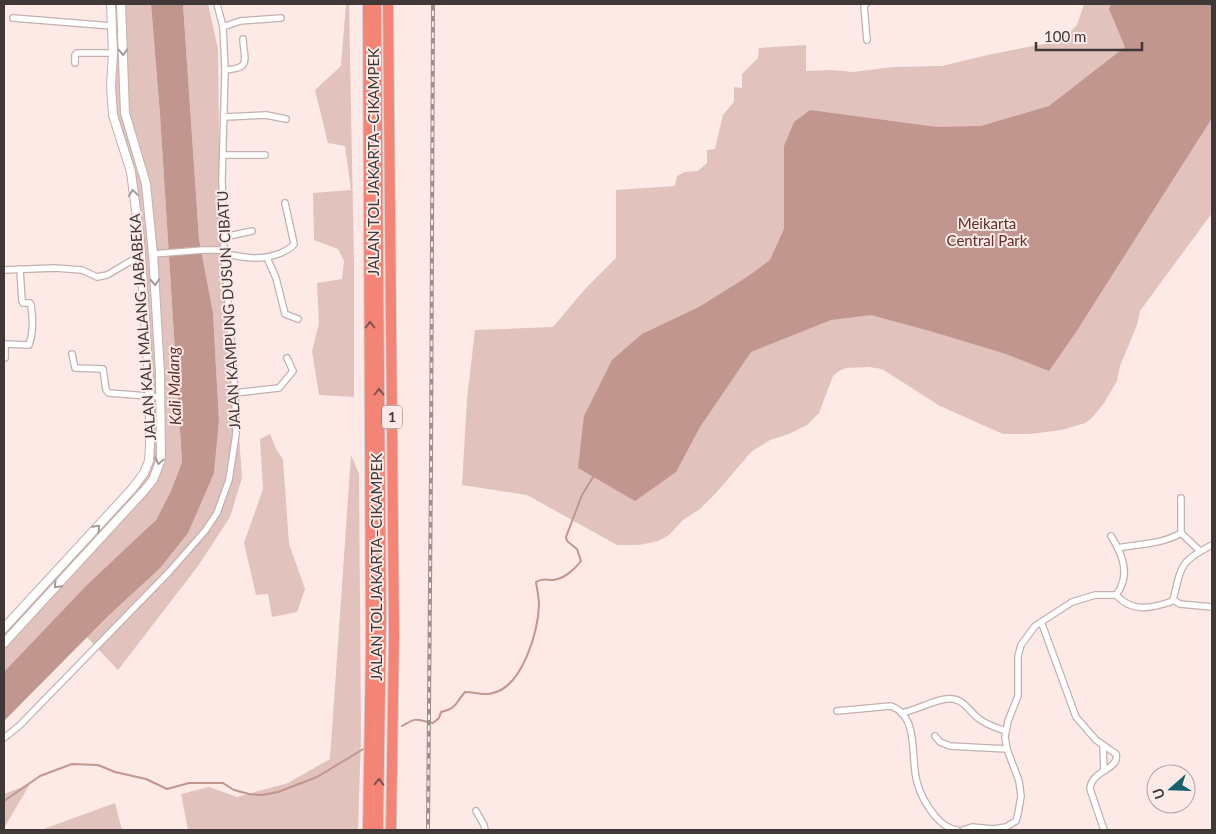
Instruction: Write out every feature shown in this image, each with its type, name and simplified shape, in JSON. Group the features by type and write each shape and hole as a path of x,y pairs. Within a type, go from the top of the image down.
{"highway":[{"name":"JALAN TOL JAKARTA–CIKAMPEK","path":"368,4 371,627 368,830"},
{"name":"1","path":"376,4 381,607 378,830"},
{"name":"1","path":"387,4 391,615 390,830"}],"main road":[{"name":"JALAN KALI MALANG JABABEKA","path":"4,628 100,524 144,473 149,461 150,397 141,255 130,172 113,115 111,86 112,4"},
{"name":"JALAN KALI MALANG JABABEKA","path":"4,643 153,480 161,459 157,309 153,254 146,184 125,113 121,4"},
{"path":"111,86 124,86"},
{"path":"145,309 157,309"}],"street":[{"name":"JALAN KAMPUNG DUSUN CIBATU","path":"4,738 170,572 205,532 217,513 229,480 236,434 236,393 224,237 225,70 223,27 217,4"},
{"path":"866,4 864,6 866,40"},
{"path":"13,18 112,26"},
{"path":"223,27 240,21 281,18"},
{"path":"225,70 242,68 244,64 243,39"},
{"path":"76,63 75,54 77,53 112,53"},
{"path":"225,117 266,115 286,118"},
{"path":"223,155 265,155"},
{"path":"153,254 203,250 225,252 248,258 267,258 291,248 294,244 285,203"},
{"path":"224,237 252,231"},
{"path":"4,270 55,268 82,270 97,277 107,276 141,255"},
{"path":"267,258 276,278 285,314 298,319"},
{"path":"5,358 5,344 29,345 31,339 33,322 31,305 22,301 20,269"},
{"path":"72,354 75,368 103,369 106,390 109,393 160,397"},
{"path":"236,393 279,388 293,371 287,358"},
{"path":"1181,498 1181,533 1200,552"},
{"path":"1118,548 1162,541 1173,538 1181,533"},
{"path":"1112,536 1118,548 1125,576 1121,589 1116,595"},
{"path":"963,830 972,827 999,828 1016,820 1020,786 1018,775 1007,749 1006,731 1018,696 1019,651 1032,629 1072,602 1095,595 1116,595 1124,603 1135,608 1165,604 1173,600 1182,567 1190,558 1212,545"},
{"path":"1173,600 1180,604 1212,607"},
{"path":"1042,624 1076,717 1096,740 1116,754 1117,760 1115,764 1104,770 1094,780 1090,790 1104,830"},
{"path":"902,713 938,701 959,700 983,721 1006,731"},
{"path":"837,711 891,706 898,708 911,732 914,767 923,797 938,820 951,830 957,830"},
{"path":"935,736 940,742 950,746 1007,749"},
{"path":"1103,745 1104,770"},
{"path":"476,812 485,830"}],"green space":[{"path":"111,4 151,4 182,462 171,491 156,520 4,672 4,628 100,525 149,461 150,397 131,172 113,115"},
{"path":"183,4 208,4 218,49 220,219 242,478 230,517 198,566 118,670 86,636 214,473 219,421 213,313 199,239"},
{"path":"346,4 349,4 354,263 354,397 319,395 312,351 319,323 317,283 342,279 344,261 338,249 314,240 313,193 351,190 345,146 328,143 315,90 341,66"},
{"name":"Meikarta Central Park","path":"1084,4 1212,4 1212,213 1140,311 1137,325 1120,366 1117,381 1104,403 1091,419 1085,423 1062,430 1030,434 1003,434 940,406 882,369 869,367 846,368 833,376 819,413 807,425 789,434 770,440 751,452 716,493 700,509 683,520 669,535 658,541 639,545 617,545 527,495 462,485 467,399 475,330 553,327 585,289 616,258 616,190 675,186 677,176 685,172 698,171 707,163 707,150 715,149 723,115 734,102 734,87 742,88 742,74 758,58 759,48 806,45 806,71 833,70 853,72 893,67 942,66 1054,42 1067,35 1077,25"},
{"path":"270,434 277,451 283,459 289,544 305,589 297,612 272,617 268,594 256,595 244,543 263,489 260,439"},
{"path":"351,455 359,474 361,737 358,830 188,830 181,794 209,787 237,797 288,783 330,759"},
{"path":"30,784 4,828 4,794"},
{"path":"115,803 122,830 41,830"}],"shaded area":[{"path":"151,4 183,4 199,239 213,313 219,421 214,473 188,533 160,568 108,616 4,721 4,672 87,585 156,520 171,491 182,462"},
{"path":"1111,4 1212,4 1212,118 1076,332 1049,371 1003,353 871,315 831,320 751,352 700,427 676,472 635,501 578,468 584,416 612,360 642,334 699,307 770,260 784,229 784,146 794,122 810,110 937,127 981,126 1049,106 1125,47 1109,9"}],"waterway":[{"path":"402,726 415,720 433,723 439,718 441,712 456,705 465,692 490,694 504,688 513,680 527,656 536,629 539,605 536,582 561,578 581,561 577,549 567,541 566,537 582,495 593,477"},
{"path":"4,801 40,776 72,764 98,765 115,772 146,779 167,789 189,783 223,783 234,790 262,795 278,792 317,777 365,748"}],"railway":[{"path":"428,830 433,4"}],"water label":[{"name":"Kali Malang","path":"174,386"}]}
